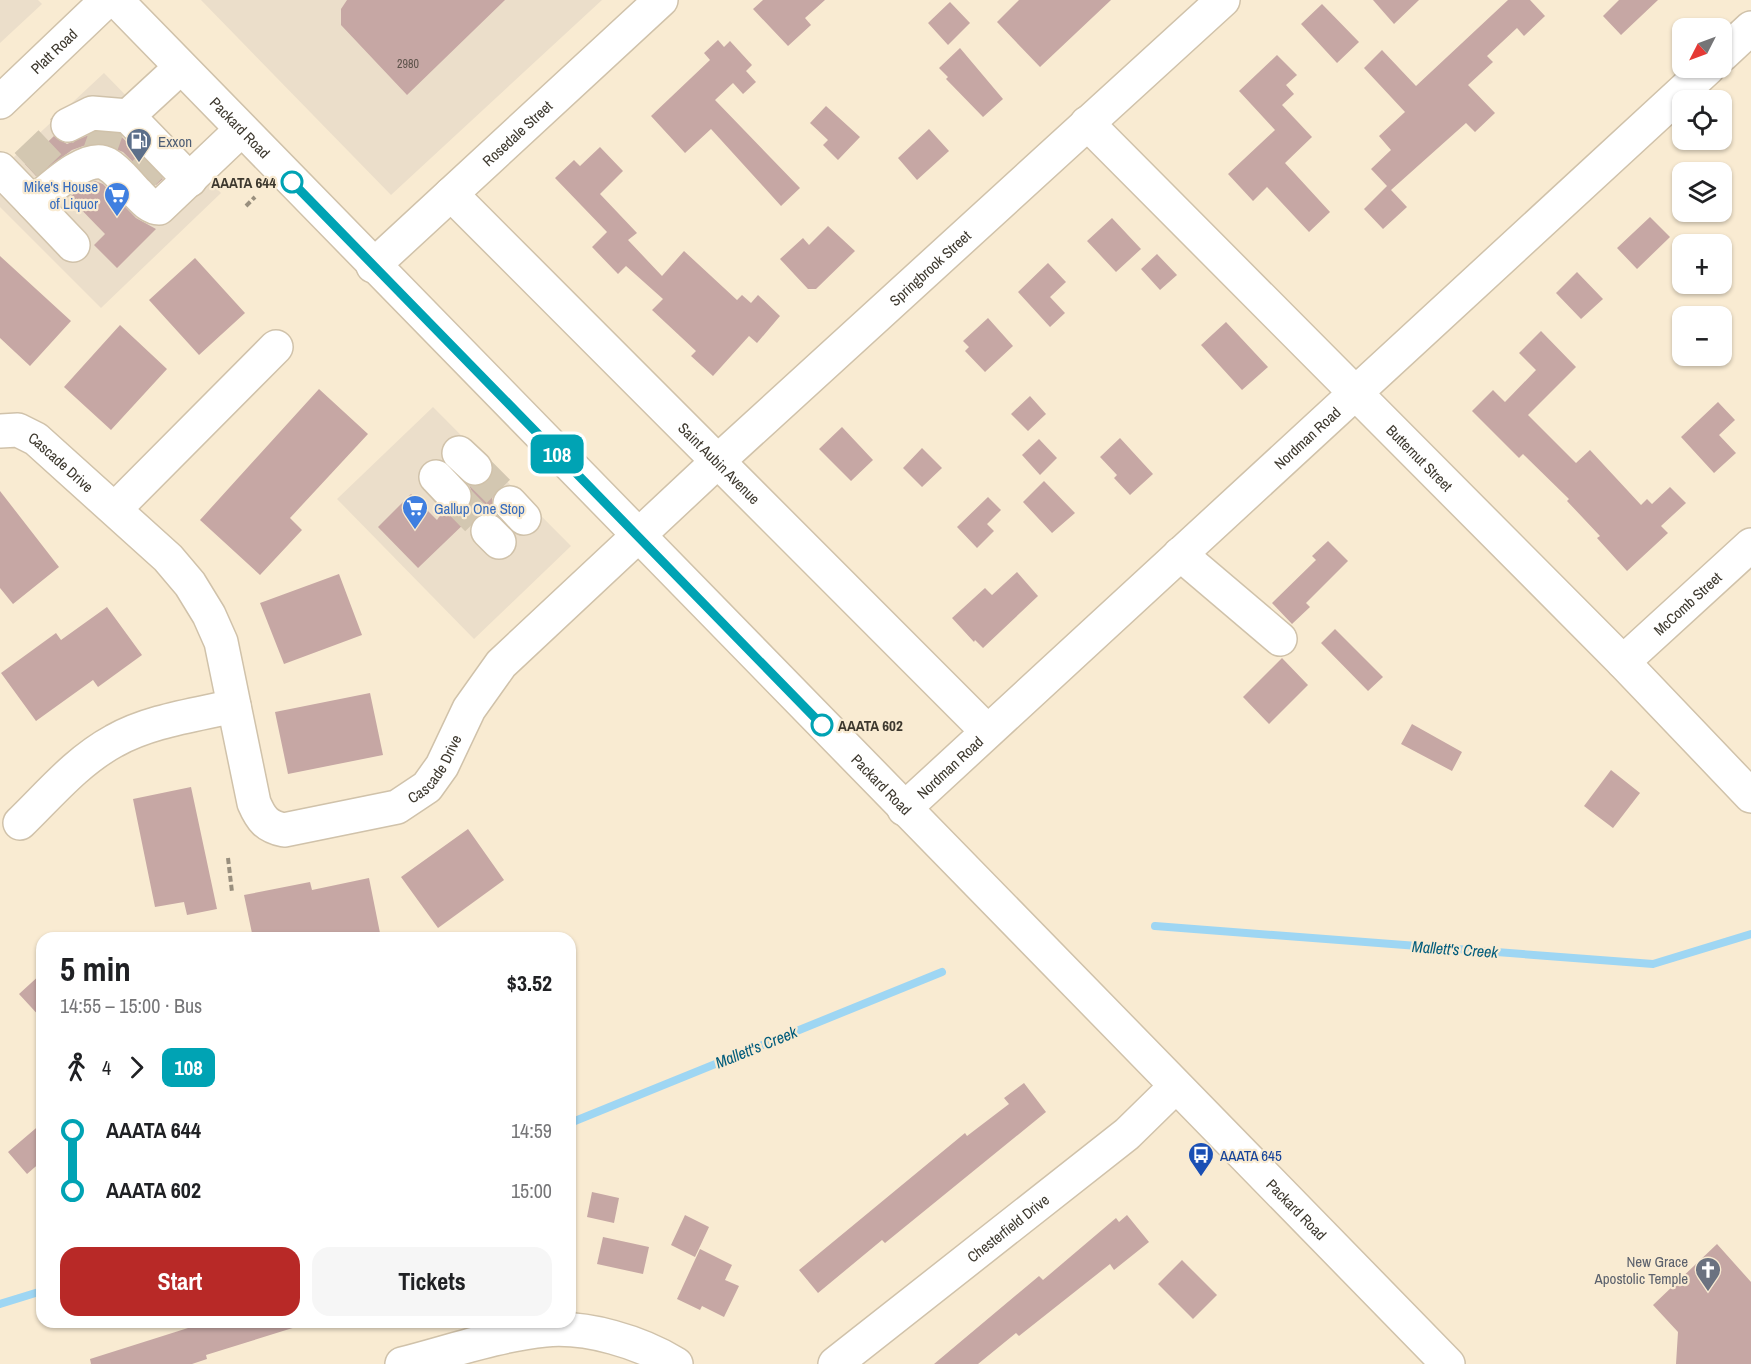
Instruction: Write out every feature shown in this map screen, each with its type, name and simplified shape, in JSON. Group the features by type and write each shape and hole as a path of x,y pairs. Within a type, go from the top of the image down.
{"street":[{"name":"Platt Road","path":"0,102 108,0"},
{"name":"Packard Road","path":"116,0 1448,1364"},
{"name":"Rosedale Street","path":"374,266 661,0"},
{"name":"Springbrook Street","path":"638,537 1222,0"},
{"path":"1732,46 1751,28"},
{"path":"33,203 180,68"},
{"name":"Nordman Road","path":"904,809 1697,78"},
{"path":"68,125 92,113 98,143 112,167 147,170 190,180"},
{"name":"Butternut Street","path":"1087,123 1623,662 1751,796"},
{"path":"147,170 154,208 159,208 241,130"},
{"path":"98,143 147,170"},
{"path":"12,171 33,203 73,245"},
{"name":"Saint Aubin Avenue","path":"451,194 987,731"},
{"path":"115,509 276,347"},
{"name":"Cascade Drive","path":"0,431 18,430 36,439 168,558 190,584 209,615 221,642 254,803 260,818 271,827 284,830 397,807 427,787 442,766 469,710 501,664 638,537"},
{"name":"McComb Street","path":"1623,662 1751,545"},
{"path":"1180,554 1280,639"},
{"path":"20,824 77,767 114,740 135,731 234,706"},
{"name":"Chesterfield Drive","path":"835,1364 1127,1134 1176,1087"},
{"path":"402,1364 546,1330 587,1332 636,1345 676,1364"}],"path":[{"path":"246,206 255,197"},
{"path":"228,858 232,892"}],"shaded area":[{"path":"0,0 38,0 42,4 0,43"},
{"path":"201,0 602,0 391,195"},
{"path":"104,73 221,193 101,308 0,207 0,170"},
{"path":"433,407 571,546 474,639 337,499"}],"building":[{"path":"347,0 505,0 407,95 341,25 341,9"},
{"path":"763,0 825,0 805,18 811,25 788,46 753,9"},
{"path":"1019,0 1111,0 1040,67 997,22"},
{"path":"1373,0 1419,0 1394,24"},
{"path":"1508,0 1530,0 1545,16 1524,36 1517,28 1487,56 1493,62 1468,85 1495,113 1475,132 1466,123 1391,190 1407,207 1383,229 1364,209 1387,186 1371,169 1391,150 1379,136 1405,112 1364,68 1382,50 1416,86"},
{"path":"1619,0 1658,0 1621,35 1603,16"},
{"path":"950,2 970,23 948,45 928,23"},
{"path":"1322,4 1359,42 1337,63 1301,24"},
{"path":"718,40 724,47 730,41 752,65 746,71 756,82 743,94 733,83 715,100 800,188 781,206 711,129 685,153 651,116 710,60 704,53"},
{"path":"960,48 1003,99 983,117 946,79 948,77 939,68"},
{"path":"1277,55 1297,75 1286,85 1294,94 1282,105 1312,137 1285,163 1330,212 1309,232 1267,187 1253,201 1228,174 1275,130 1239,91"},
{"path":"826,106 860,137 838,160 823,145 828,140 810,123"},
{"path":"929,129 949,151 917,180 898,158"},
{"path":"96,132 119,134 163,179 156,185 123,152 103,144 86,145 72,150 36,176 25,164 54,136 67,144"},
{"path":"600,147 623,171 600,194 637,233 628,240 662,276 684,251 737,300 742,295 751,303 758,295 780,316 757,343 749,336 713,376 691,356 696,351 652,310 663,299 626,266 618,274 592,247 607,232 555,178 574,160 580,166"},
{"name":"Mike's House of Liquor","path":"95,181 103,184 136,218 156,229 117,268 94,245 105,234 69,197"},
{"path":"1650,217 1670,237 1637,269 1617,248"},
{"path":"1112,218 1141,249 1116,272 1087,241"},
{"path":"828,226 855,251 816,289 808,289 780,259 803,238 809,245"},
{"path":"1157,254 1177,275 1160,290 1141,269"},
{"path":"0,256 71,321 30,366 0,338"},
{"path":"195,258 245,313 199,355 149,300"},
{"path":"1048,263 1066,282 1050,297 1065,313 1050,327 1018,292"},
{"path":"1577,272 1603,299 1581,319 1556,293"},
{"path":"988,318 1013,346 985,372 965,351 969,347 963,341"},
{"path":"1226,322 1268,367 1242,390 1201,345"},
{"path":"120,325 167,369 111,430 64,387"},
{"path":"1541,331 1576,367 1528,415 1576,463 1590,450 1641,505 1647,499 1652,504 1670,487 1686,503 1661,526 1668,533 1627,571 1597,538 1600,536 1567,501 1569,499 1523,454 1519,458 1472,411 1493,390 1505,402 1536,370 1519,353"},
{"path":"319,389 368,434 290,518 302,530 260,575 200,520"},
{"path":"1030,396 1046,414 1028,431 1011,414"},
{"path":"1718,402 1735,420 1719,435 1736,453 1714,473 1681,437"},
{"path":"842,427 873,460 851,481 819,449"},
{"path":"1120,438 1153,474 1130,495 1114,478 1117,475 1100,457"},
{"path":"1039,439 1057,458 1040,475 1022,455"},
{"path":"922,448 942,468 922,487 903,468"},
{"name":"Gallup One Stop","path":"492,475 503,486 492,498 495,514 483,513 472,522 469,519 418,568 378,527 411,494 437,520 443,511 459,514 472,502 469,485 481,486"},
{"path":"1044,481 1075,513 1052,533 1023,502"},
{"path":"0,491 59,567 13,604 0,588"},
{"path":"988,497 1001,510 987,524 994,531 977,548 957,527"},
{"path":"1328,541 1348,561 1306,603 1310,607 1292,624 1272,603 1316,560 1312,556"},
{"path":"1017,572 1038,596 983,648 975,640 974,642 952,618 985,588 992,595"},
{"path":"339,574 362,635 284,664 260,603"},
{"path":"107,607 142,655 98,687 93,680 36,721 1,673 56,633 61,640"},
{"path":"1335,629 1383,677 1368,691 1321,643"},
{"path":"1282,658 1308,685 1269,724 1243,697"},
{"path":"370,693 383,755 288,774 275,712"},
{"path":"1412,724 1462,752 1452,771 1401,744"},
{"path":"1611,770 1640,793 1613,828 1584,806"},
{"path":"191,787 217,909 187,915 184,902 155,907 133,799"},
{"path":"468,829 504,880 438,928 401,877"},
{"path":"369,878 380,932 252,932 244,895 310,882 312,890"},
{"path":"36,978 36,1012 19,994"},
{"path":"1024,1083 1046,1112 885,1243 882,1240 818,1293 799,1270 965,1133 967,1136 1009,1104 1004,1098"},
{"path":"36,1128 36,1166 27,1174 8,1152"},
{"path":"592,1192 619,1198 614,1223 587,1217"},
{"path":"685,1215 709,1227 695,1257 671,1245"},
{"path":"1127,1215 1149,1242 1114,1270 1110,1264 1019,1336 1016,1333 978,1364 934,1364 1039,1276 1043,1280 1116,1218 1119,1222"},
{"path":"603,1237 649,1247 643,1274 597,1264"},
{"name":"New Grace Apostolic Temple","path":"1717,1244 1751,1282 1751,1364 1676,1364 1678,1332 1653,1305"},
{"path":"700,1249 732,1265 725,1280 739,1286 724,1317 702,1306 700,1310 677,1299"},
{"path":"1182,1260 1217,1295 1193,1319 1158,1284"},
{"path":"188,1328 293,1328 206,1355 207,1359 192,1364 91,1364 90,1359"}],"waterway":[{"name":"Mallett's Creek","path":"1155,926 1653,964 1751,934"},
{"name":"Mallett's Creek","path":"576,1121 942,972"},
{"name":"Mallett's Creek","path":"0,1304 36,1293"}],"tunnel":[{"path":"26,165 68,125"},
{"path":"99,153 109,125"},
{"path":"136,181 156,161"},
{"path":"475,468 510,503"},
{"path":"454,496 488,531"}],"bus line":[{"name":"108","path":"292,182 822,725"}],"place":[{"name":"Exxon","path":"139,164"},
{"name":"AAATA 644","path":"292,182"},
{"name":"Mike's House of Liquor","path":"117,218"},
{"name":"Gallup One Stop","path":"415,531"},
{"name":"AAATA 602","path":"822,725"},
{"name":"AAATA 645","path":"1201,1178"},
{"name":"New Grace Apostolic Temple","path":"1708,1293"}]}
